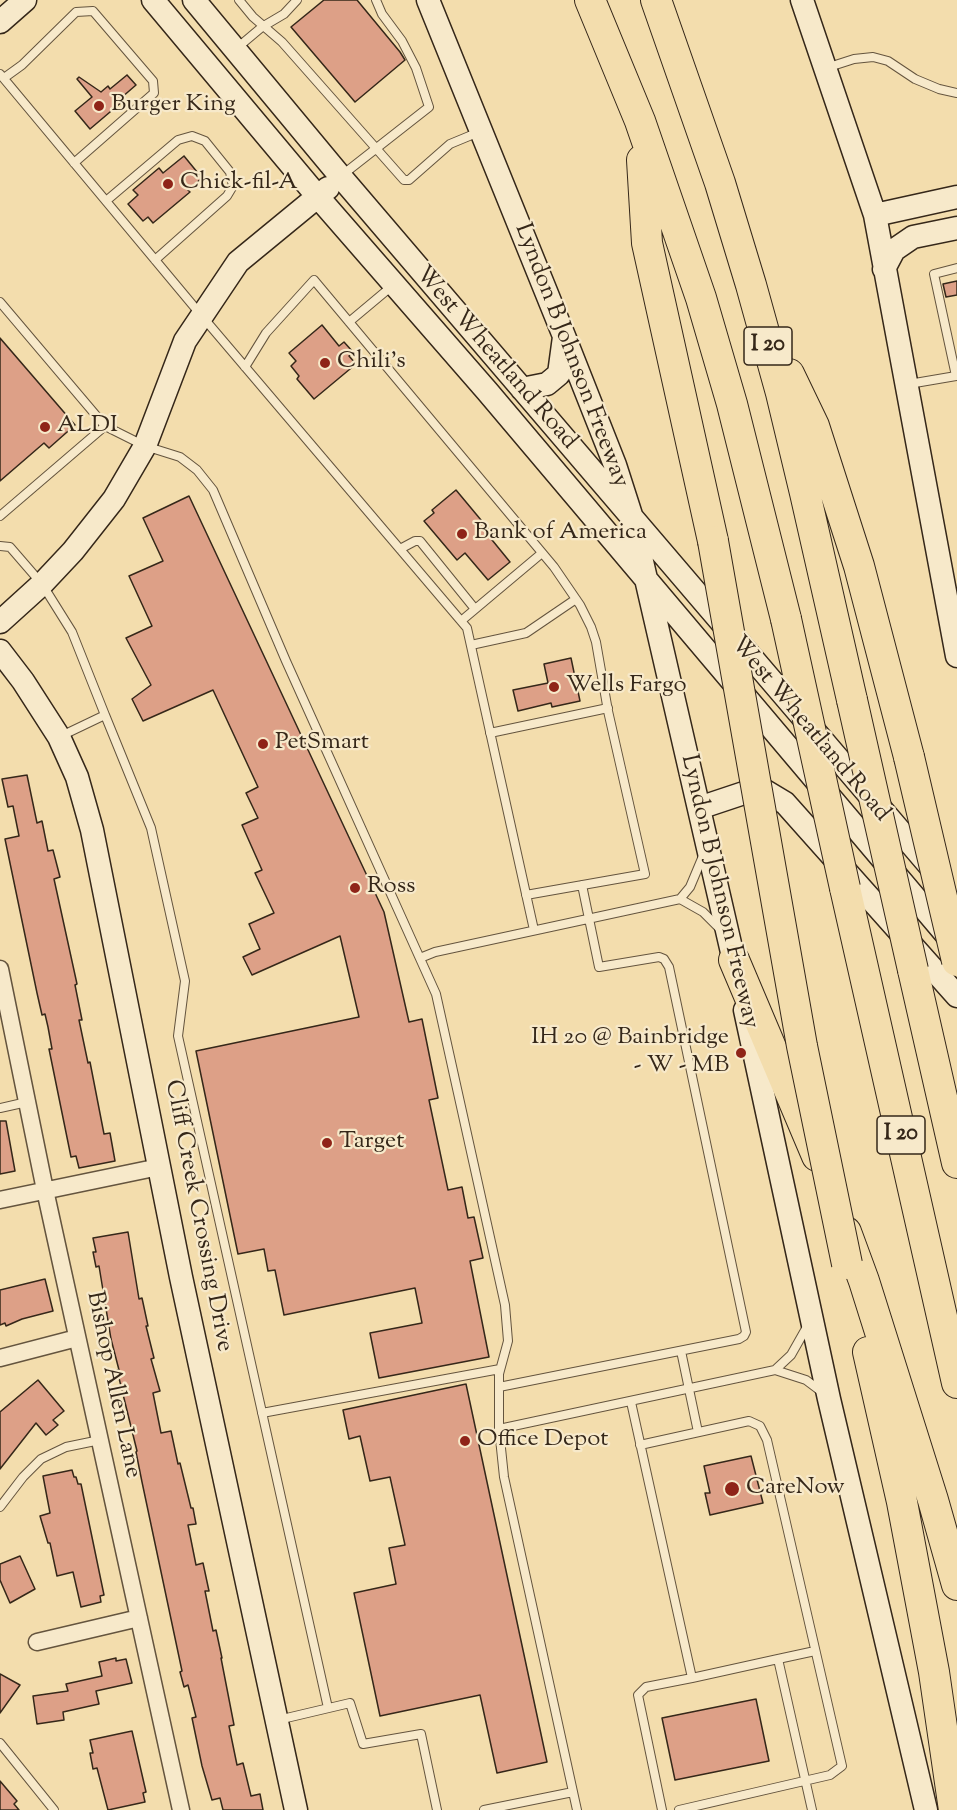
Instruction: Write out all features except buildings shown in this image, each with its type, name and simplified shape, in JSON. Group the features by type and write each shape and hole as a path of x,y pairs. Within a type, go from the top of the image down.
{"highway":[{"name":"I 20","path":"590,0 640,121 701,298 732,404 786,619 957,1383"},
{"name":"I 20","path":"656,0 720,183 758,309 805,493 957,1163"},
{"path":"640,121 647,243 713,541 802,1046 902,1502 934,1672 954,1810"},
{"path":"758,309 814,426 859,566 909,757 957,961"},
{"path":"732,951 812,1143 864,1281 933,1500 957,1585"}],"main road":[{"path":"0,22 25,0"},
{"name":"West Wheatland Road","path":"153,0 318,197 679,617 957,948"},
{"name":"West Wheatland Road","path":"194,0 341,177 957,897"},
{"name":"Lyndon B Johnson Freeway","path":"428,0 615,465 632,518 732,951 919,1809"},
{"path":"802,0 875,215 906,385 951,588 957,656"},
{"path":"0,622 42,584 73,551 114,499 145,446 185,341 238,262 341,177"},
{"path":"875,215 957,196"},
{"path":"884,269 894,250 913,237 957,228"},
{"path":"522,389 547,384 559,374 564,336"},
{"path":"656,626 679,617 698,620 737,654 760,667"},
{"name":"Cliff Creek Crossing Drive","path":"0,651 23,681 59,737 77,777 92,830 203,1382 296,1810"},
{"path":"699,808 747,792 765,791 785,803 957,996"},
{"path":"927,911 945,915 957,927"}],"street":[{"name":"Bishop Allen Lane","path":"0,969 45,1190 181,1810"},
{"path":"0,1200 159,1167"},
{"path":"0,1358 77,1338"},
{"path":"37,1642 139,1618"}],"lane":[{"path":"238,0 262,27 282,42 404,180 409,180 450,144 481,131"},
{"path":"235,50 262,27 284,14 297,0"},
{"path":"341,177 429,107 426,93 402,41 382,14 376,0"},
{"path":"74,163 154,93 153,81 93,11 76,12 22,64 2,76 74,163 201,315 467,628 534,930"},
{"path":"826,68 854,59 873,57 888,61 931,85 957,92"},
{"path":"106,201 178,140 192,136 205,141 230,172 233,186 227,196 155,260"},
{"path":"906,385 957,376 934,274 957,268"},
{"path":"245,367 271,326 314,280 542,553 576,599 591,627 645,874 526,895"},
{"path":"349,322 395,284"},
{"path":"0,302 105,426 145,446 180,457 197,470 213,490 286,661 436,994 505,1305 507,1341 500,1369 499,1387 499,1429 504,1477 577,1810"},
{"path":"0,516 105,426"},
{"path":"400,549 415,541 420,541 475,609"},
{"path":"0,546 10,547 42,584 72,632 151,828 185,981 178,1036 328,1708"},
{"path":"461,621 542,553"},
{"path":"471,645 526,633 576,599"},
{"path":"490,733 608,708"},
{"path":"59,737 105,715"},
{"path":"680,899 697,874 703,859 706,838"},
{"path":"499,1387 739,1339 746,1332 669,967 664,959 659,957 599,967 582,885"},
{"path":"420,958 435,952 680,899 693,905 714,922 732,951"},
{"path":"0,1108 27,1102"},
{"path":"499,1429 775,1370 791,1355 811,1317"},
{"path":"681,1351 698,1432"},
{"path":"262,1413 500,1369"},
{"path":"775,1370 806,1380 829,1399"},
{"path":"631,1402 692,1678"},
{"path":"640,1445 749,1421 760,1426 767,1440 842,1766 830,1775 679,1810"},
{"path":"0,1508 23,1477 41,1459 66,1447 100,1440"},
{"path":"662,1810 638,1695 646,1687 815,1651"},
{"path":"778,1659 812,1810"},
{"path":"276,1720 350,1703 363,1744 421,1734 437,1810"},
{"path":"0,1743 54,1810"},
{"path":"484,1810 573,1792"}],"place":[{"name":"Burger King","path":"99,106"},
{"name":"Chick-fil-A","path":"168,184"},
{"name":"Chili's","path":"325,363"},
{"name":"ALDI","path":"45,427"},
{"name":"Bank of America","path":"462,534"},
{"name":"Wells Fargo","path":"554,687"},
{"name":"PetSmart","path":"263,744"},
{"name":"Ross","path":"355,888"},
{"name":"IH 20 @ Bainbridge - W - MB","path":"741,1053"},
{"name":"Target","path":"327,1143"},
{"name":"Office Depot","path":"465,1441"},
{"name":"CareNow","path":"732,1489"}]}
